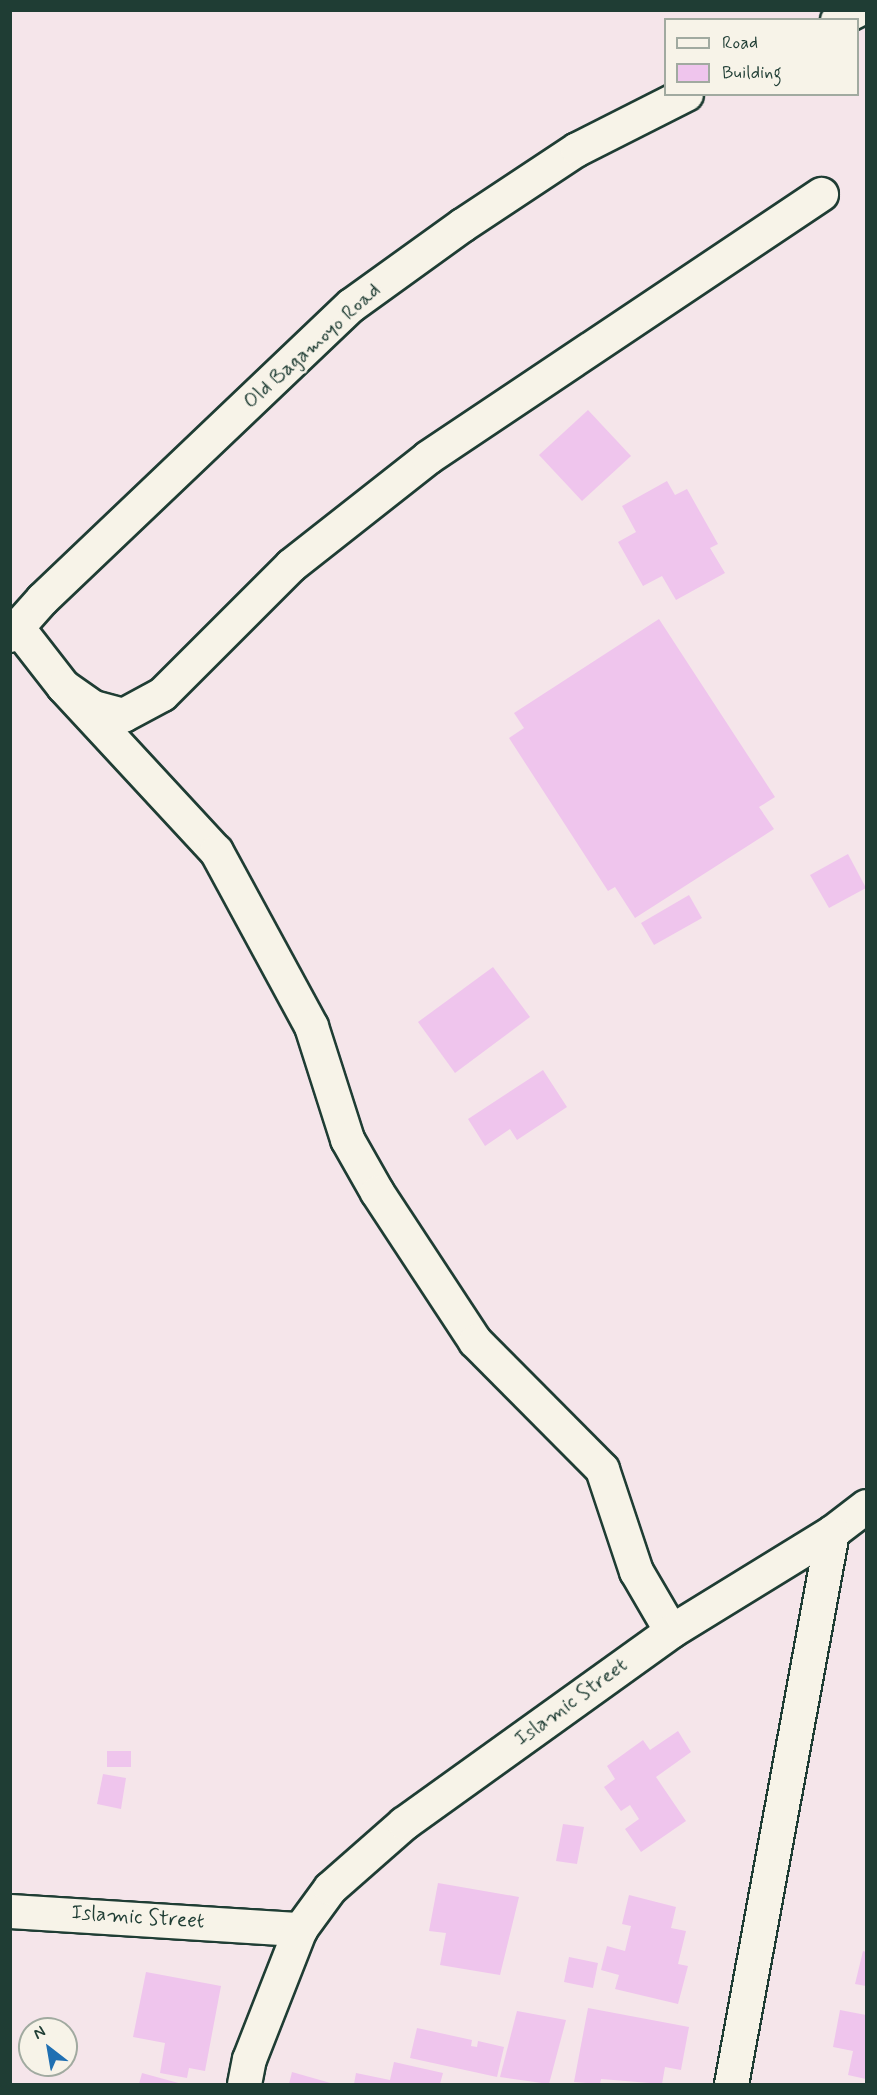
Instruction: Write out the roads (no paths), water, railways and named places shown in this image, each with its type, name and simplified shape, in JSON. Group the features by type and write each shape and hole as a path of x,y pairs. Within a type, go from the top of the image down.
{"street":[{"path":"841,18 857,10"},
{"name":"Old Bagamoyo Road","path":"14,631 351,305 462,225 577,149 682,96"},
{"path":"63,686 93,706 123,715 162,694 291,565 428,457 821,194"},
{"path":"14,631 216,851 311,1026 347,1139 377,1192 475,1341 602,1469 636,1571 671,1631"},
{"name":"Islamic Street","path":"244,2085 249,2060 300,1929 330,1888 404,1823 671,1631 832,1532 867,1506"},
{"path":"731,2085 832,1532"},
{"name":"Islamic Street","path":"10,1911 300,1929"}]}
